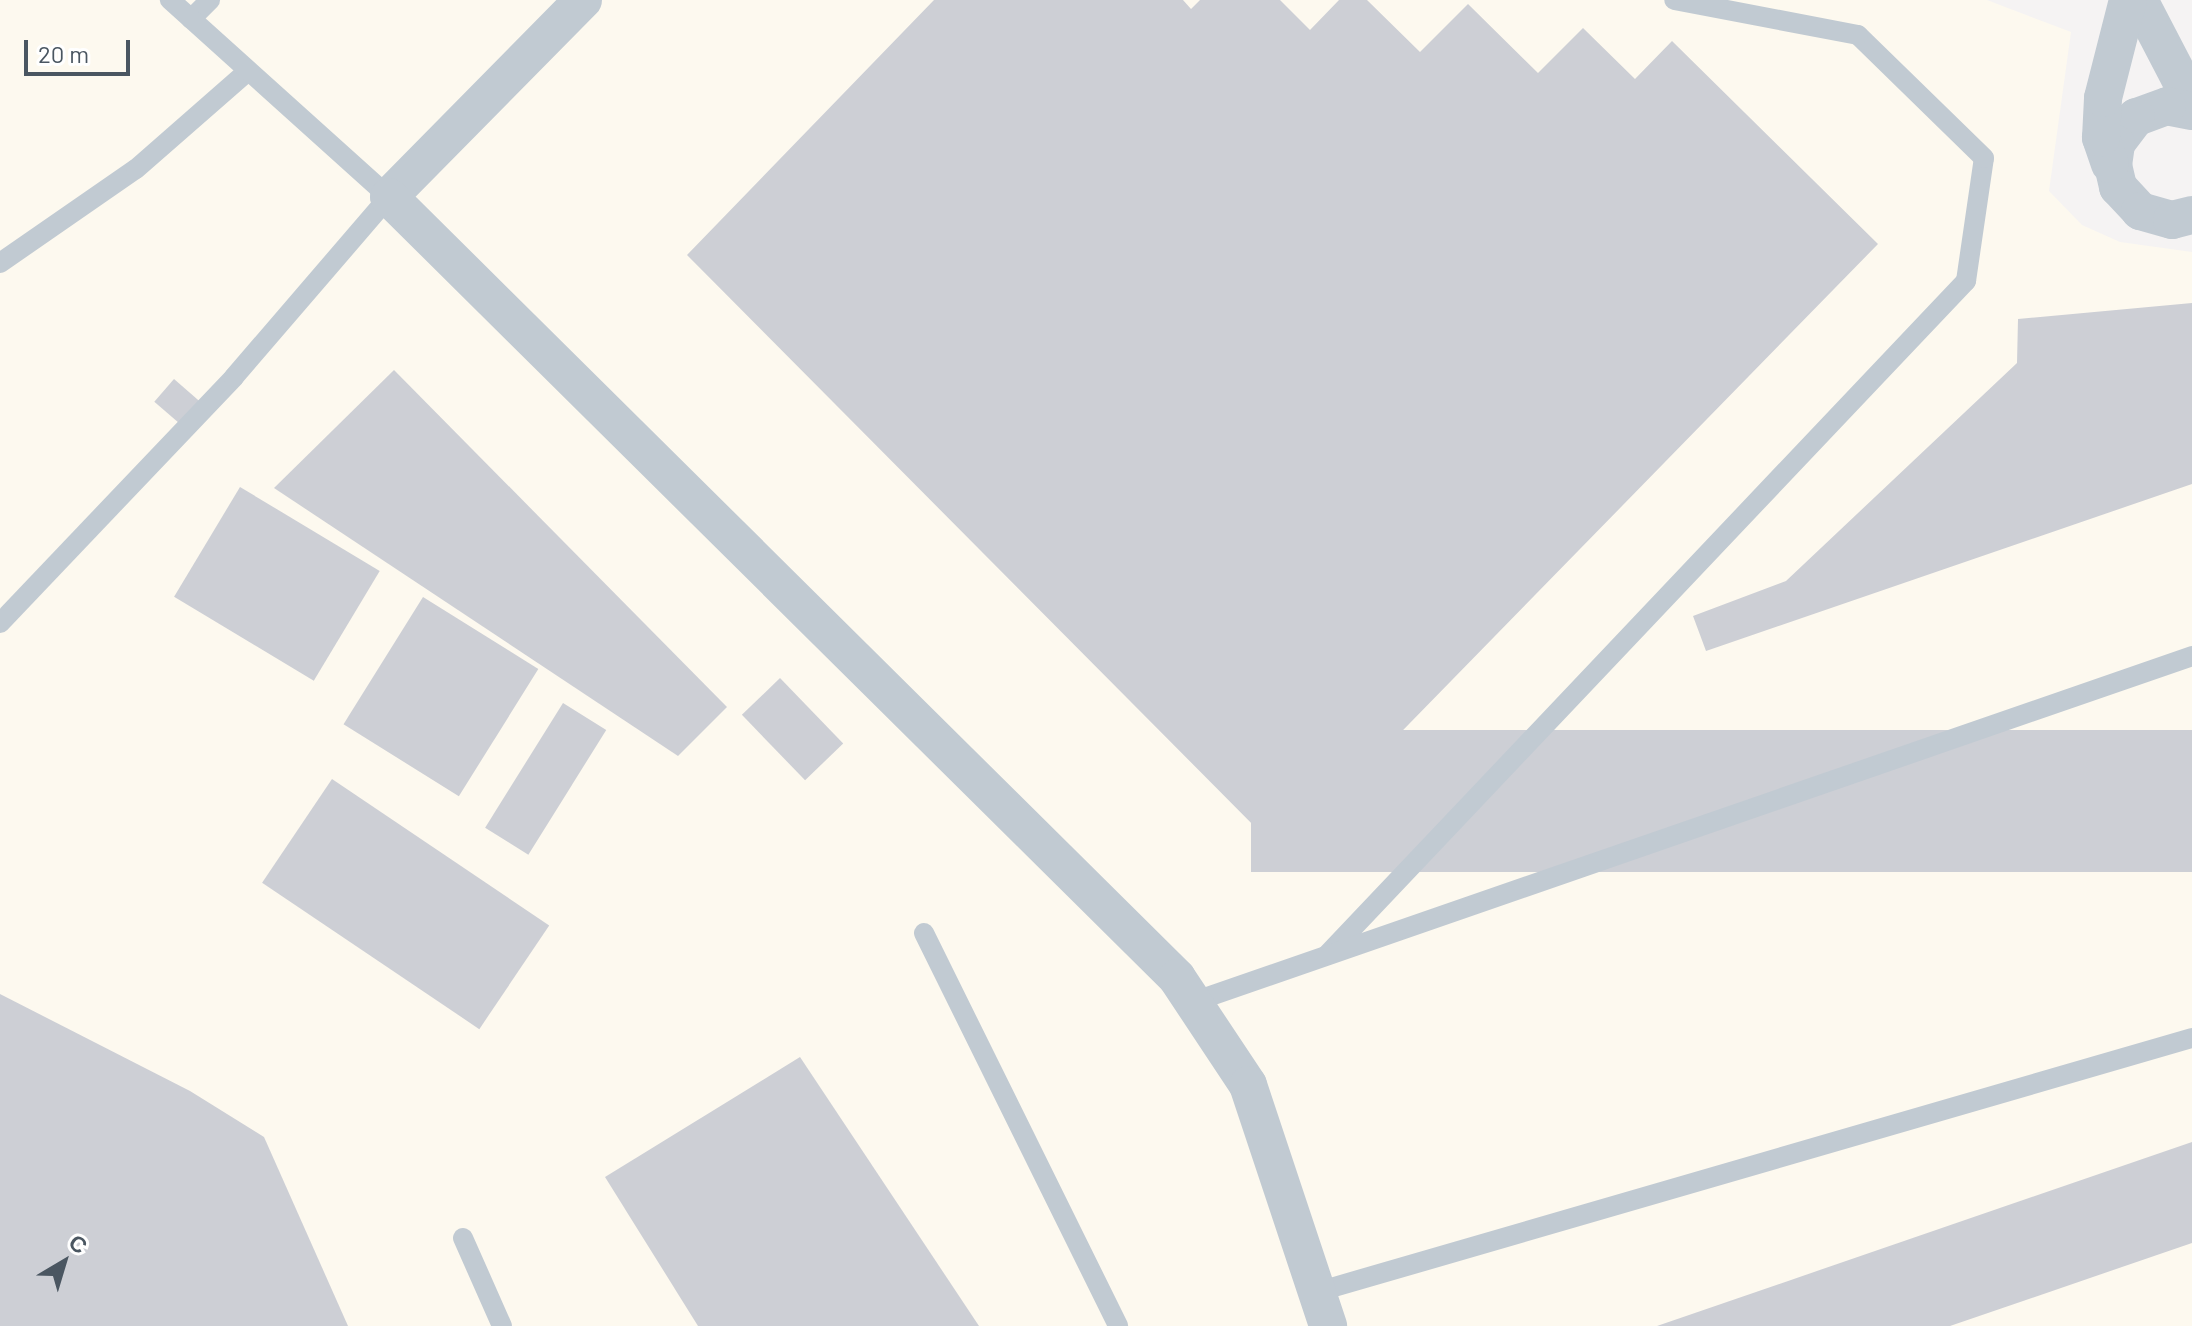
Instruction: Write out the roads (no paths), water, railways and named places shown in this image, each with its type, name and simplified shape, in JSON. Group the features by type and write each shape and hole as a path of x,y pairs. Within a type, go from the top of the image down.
{"street":[{"path":"583,0 389,197 1177,978 1248,1085 1322,1309"},
{"path":"2128,0 2103,98 2101,138 2124,196 2150,216 2172,220 2192,215"},
{"path":"2139,0 2192,102"},
{"path":"2114,176 2116,144 2136,117 2167,106 2192,111"}],"lane":[{"path":"0,623 234,377 389,197 170,0"},
{"path":"191,19 210,0"},
{"path":"1327,955 1966,281 1984,158 1858,35 1674,0"},
{"path":"0,263 136,169 248,71"},
{"path":"1193,1002 2192,656"},
{"path":"924,933 1118,1326"},
{"path":"1322,1309 2192,1038"},
{"path":"463,1238 502,1326"}]}
